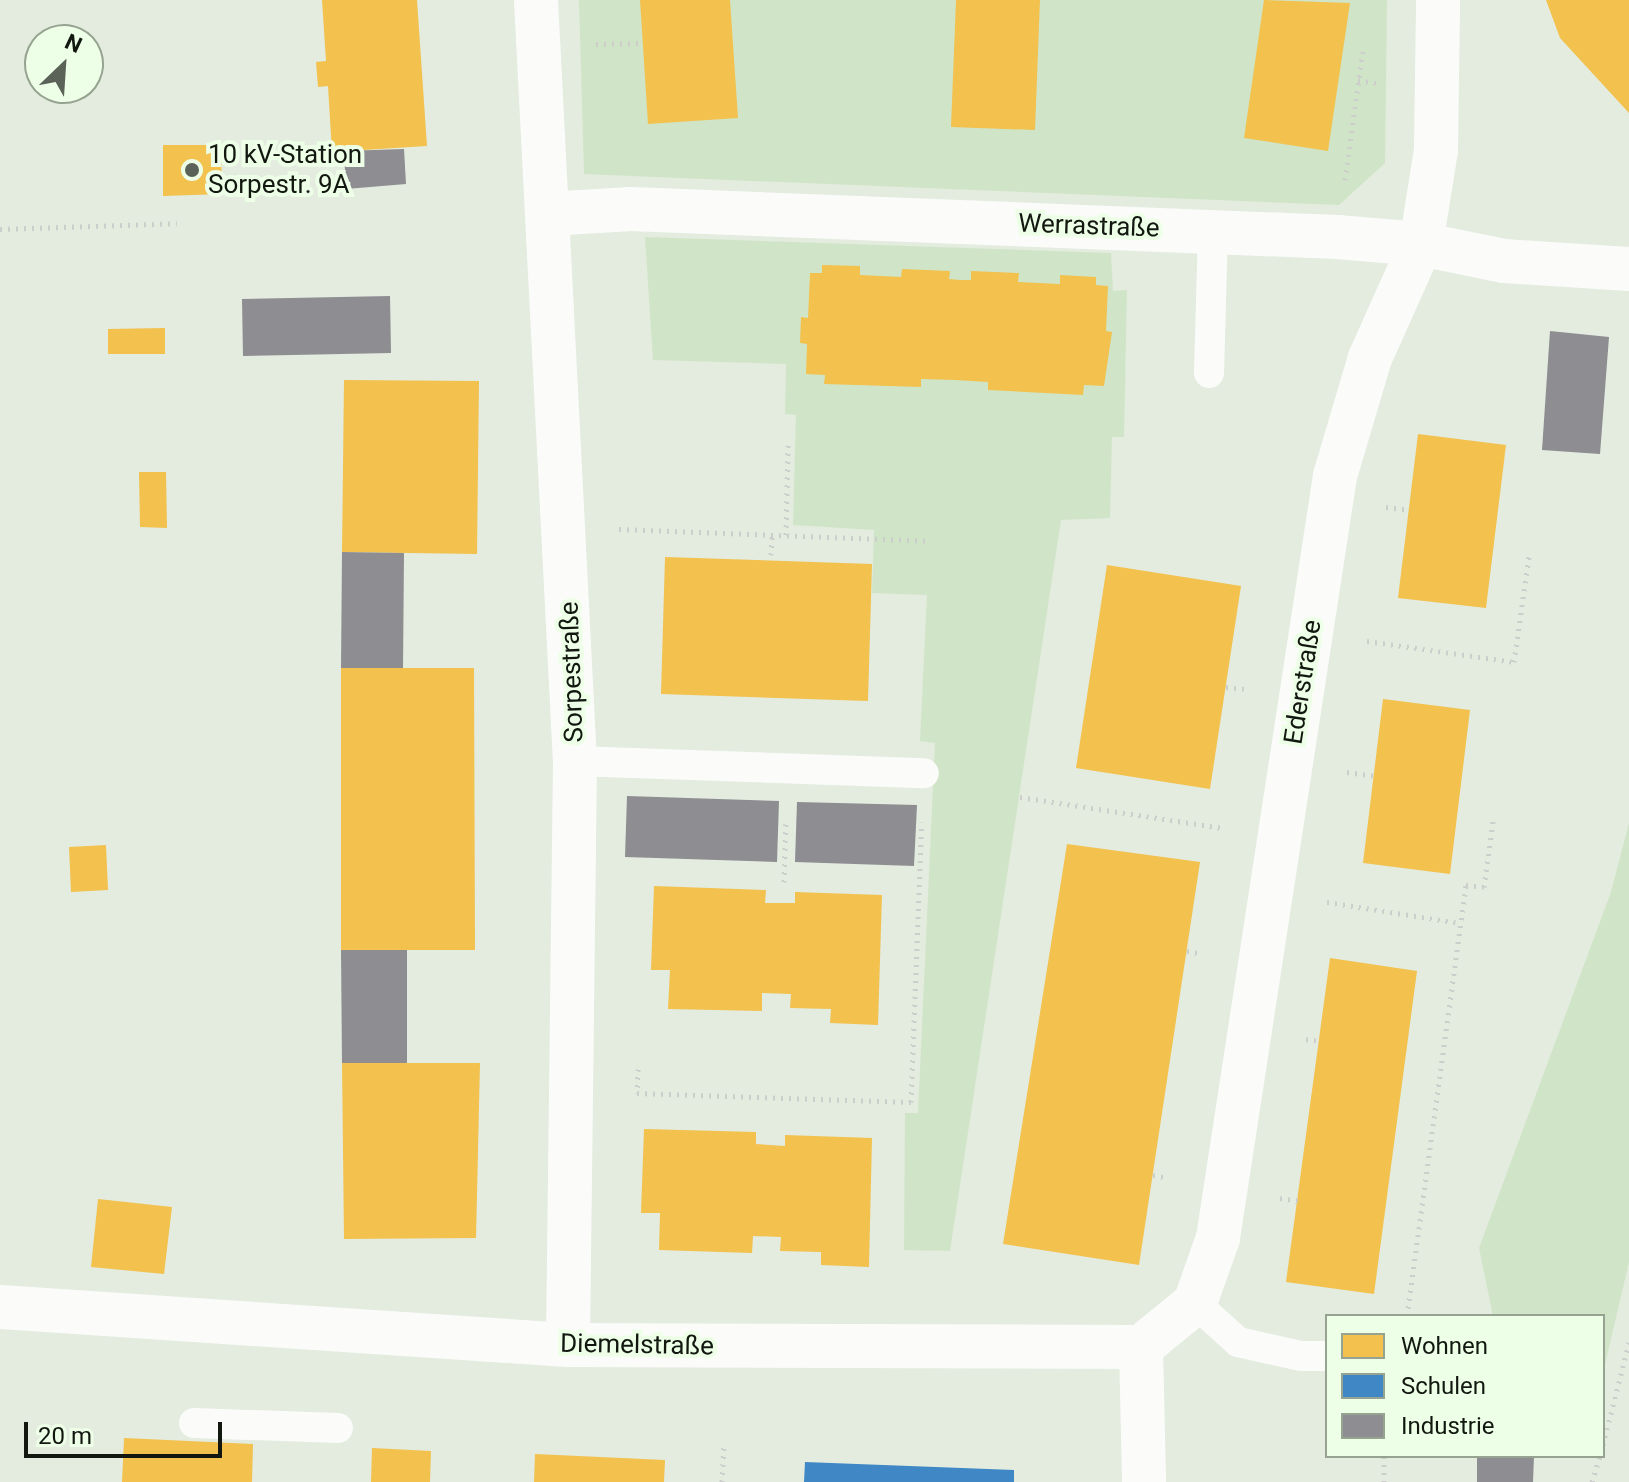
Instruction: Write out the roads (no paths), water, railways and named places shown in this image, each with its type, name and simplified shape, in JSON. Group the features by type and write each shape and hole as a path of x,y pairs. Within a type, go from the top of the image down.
{"street":[{"name":"Sorpestraße","path":"536,0 566,527 575,761 568,1345"},
{"name":"Ederstraße","path":"1195,1303 1218,1238 1335,476 1370,358 1421,244 1436,150 1438,0"},
{"name":"Werrastraße","path":"548,214 631,209 1337,237 1421,244 1504,261 1629,269"},
{"path":"1144,1482 1141,1347 1195,1303"},
{"name":"Diemelstraße","path":"0,1307 568,1345 1141,1347"}],"lane":[{"path":"1209,373 1213,231"},
{"path":"575,761 924,773"},
{"path":"1195,1303 1238,1342 1301,1356 1325,1356"},
{"path":"194,1423 338,1428"}],"place":[{"name":"10 kV-Station Sorpestr. 9A","path":"192,170"}]}
